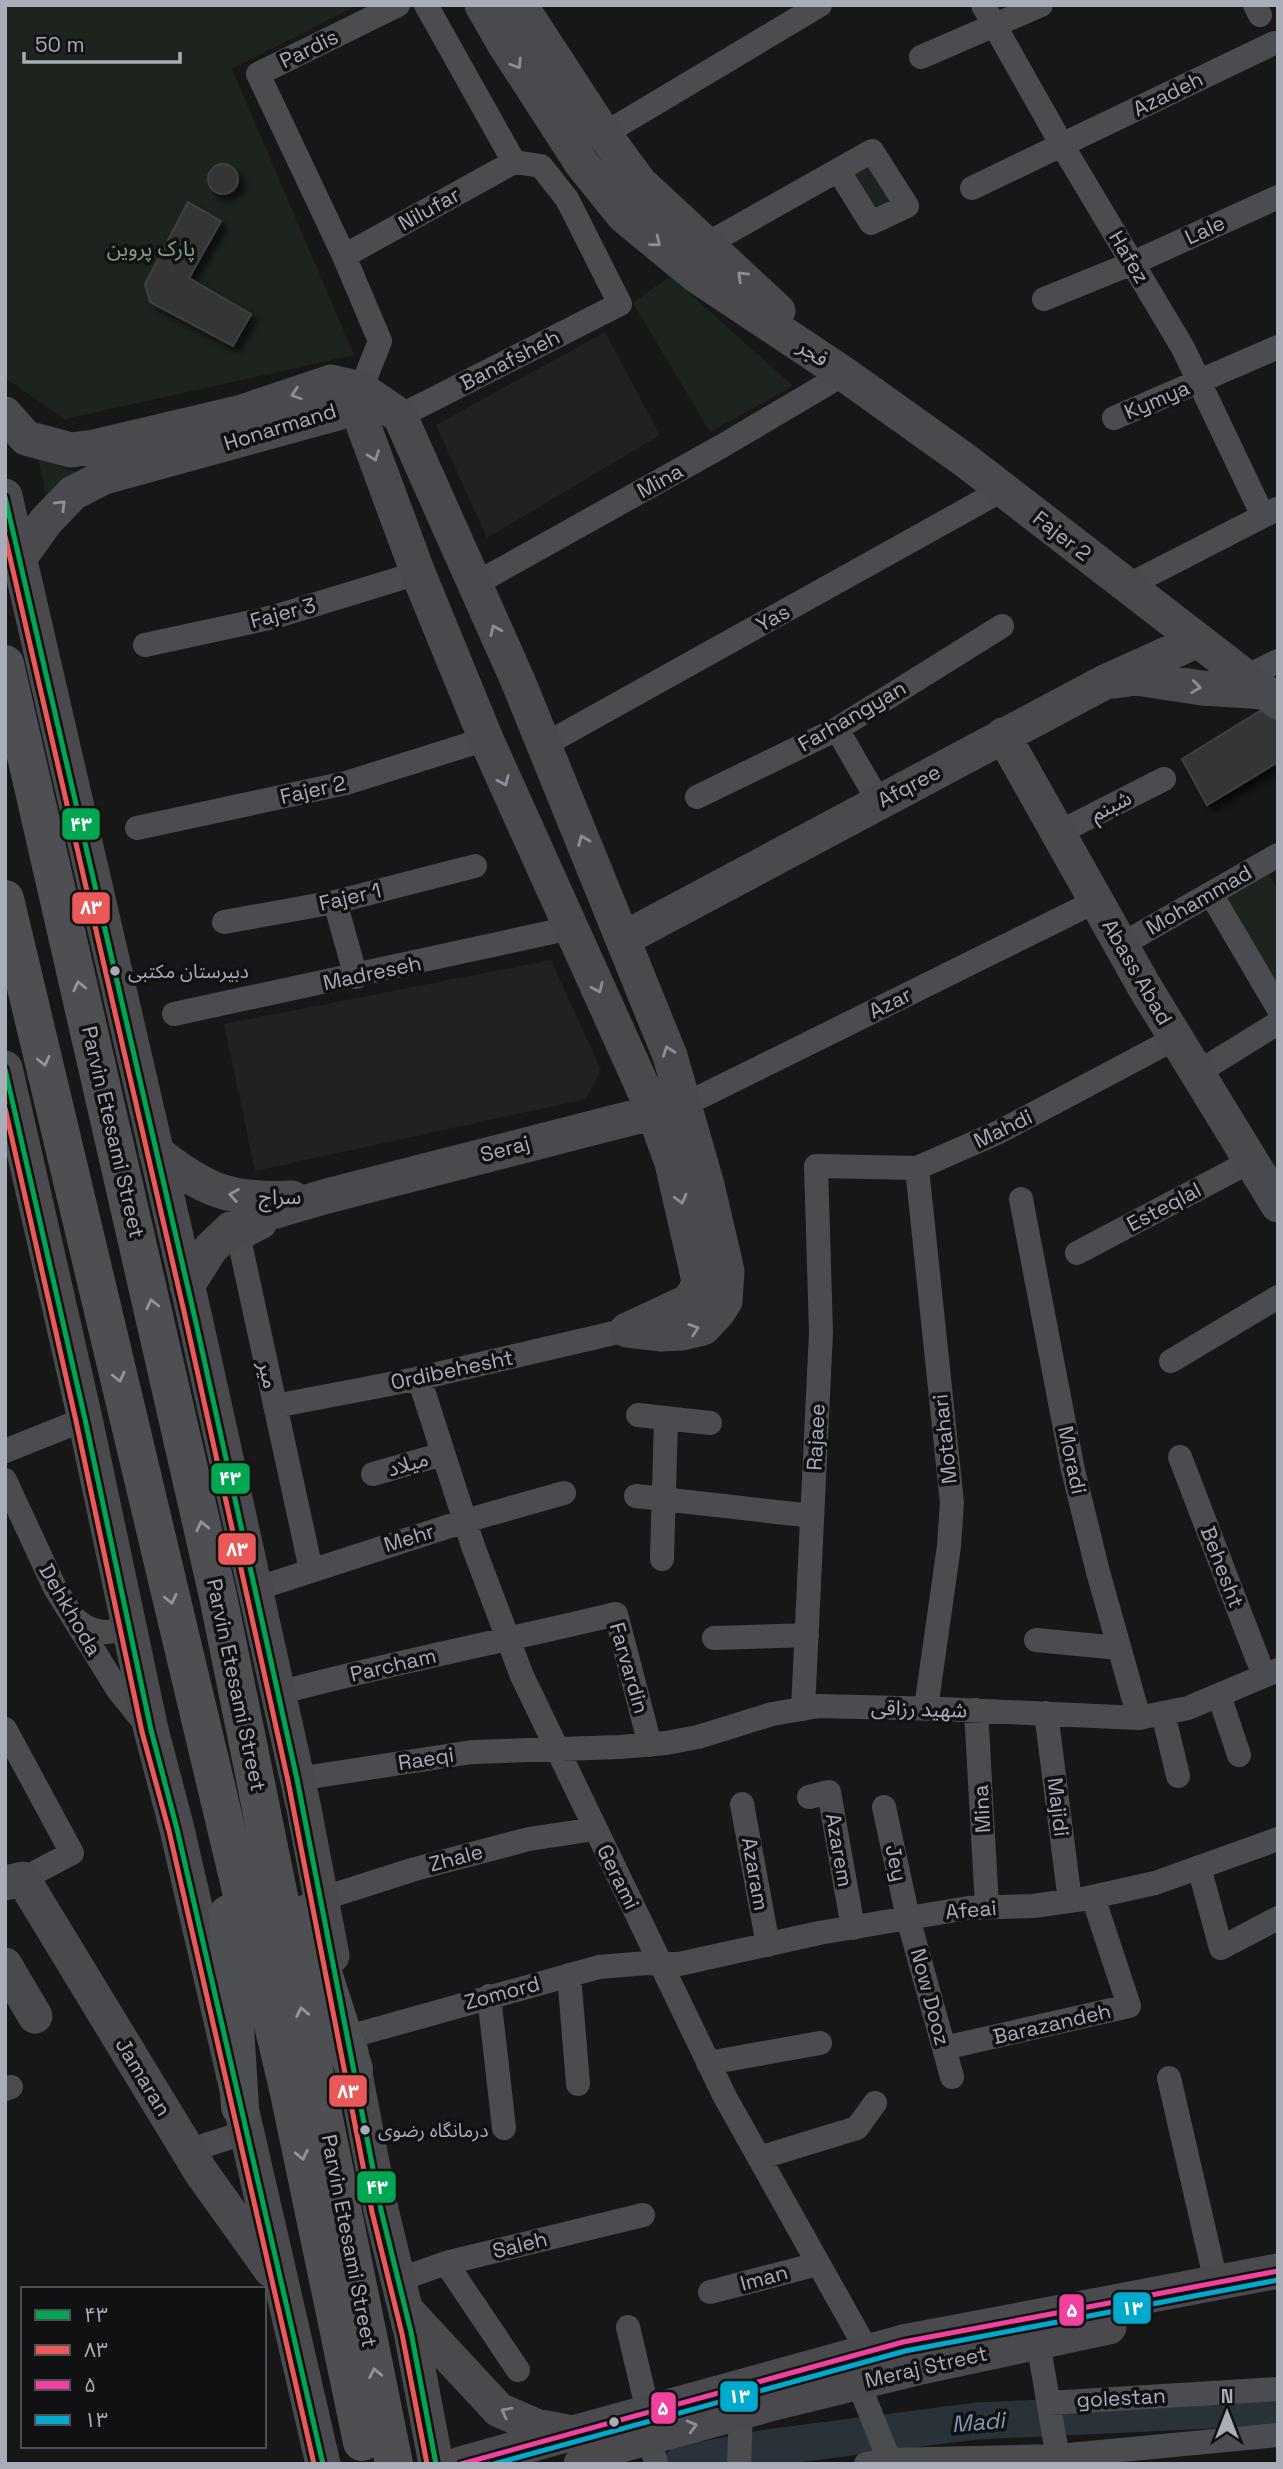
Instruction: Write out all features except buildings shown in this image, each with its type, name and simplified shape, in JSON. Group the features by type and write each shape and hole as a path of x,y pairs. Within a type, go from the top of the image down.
{"main road":[{"name":"Parvin Etesami Street","path":"5,664 212,1569 245,1728 367,2464"},
{"name":"Parvin Etesami Street","path":"5,899 221,1807 302,2084 394,2464"},
{"path":"245,1728 351,2053"},
{"path":"221,1807 243,2119"}],"street":[{"name":"Pardis","path":"344,256 258,74 398,5"},
{"path":"426,5 514,162"},
{"name":"فجر","path":"482,5 554,123 582,164 624,216 697,276 844,374"},
{"path":"604,134 820,5"},
{"path":"921,57 988,15 1041,5"},
{"name":"فجر","path":"526,7 604,134 640,183 844,374"},
{"name":"Hafez","path":"988,15 1183,348 1270,512"},
{"name":"Azadeh","path":"1062,145 1274,43"},
{"path":"972,188 1062,145"},
{"name":"Nilufar","path":"344,256 514,162"},
{"name":"Banafsheh","path":"400,416 620,304 567,199 541,166 514,162"},
{"path":"707,244 838,170"},
{"name":"Lale","path":"1044,299 1133,263 1278,197"},
{"path":"344,256 380,341 361,389 364,428 418,573 486,739 571,928 707,1185 727,1271 725,1301 719,1312 703,1328 682,1333 627,1331"},
{"name":"Kymya","path":"1114,418 1278,347"},
{"name":"Fajer 2","path":"844,374 1002,489 1198,640 1266,683"},
{"name":"Mina","path":"475,584 722,446 844,374"},
{"name":"Honarmand","path":"19,559 46,521 99,462 331,382 361,389"},
{"path":"361,389 400,416 544,745 670,1056 668,1108"},
{"name":"Honarmand","path":"5,414 26,438 71,450 99,462"},
{"name":"Yas","path":"544,745 1002,489"},
{"path":"5,496 187,1286 297,1779 381,2210 405,2307 436,2464"},
{"path":"1105,682 1137,652 1146,638 1146,625 1127,586 1270,512"},
{"name":"Fajer 3","path":"145,645 274,617 418,573"},
{"name":"Farhangyan","path":"697,797 837,729 1002,626"},
{"name":"Afqree","path":"623,939 1003,735 1105,682 1198,640"},
{"path":"1105,682 1136,678 1202,688 1266,683"},
{"path":"837,729 879,802"},
{"name":"Abass Abad","path":"1003,735 1121,945 1251,1161 1276,1197"},
{"name":"Fajer 2","path":"138,828 346,783 486,739"},
{"name":"شبنم","path":"1058,833 1164,779"},
{"name":"Mohammad","path":"1121,945 1278,855"},
{"name":"Fajer 1","path":"224,922 335,902 475,866"},
{"path":"1211,894 1278,1007"},
{"name":"Azar","path":"668,1108 1096,901"},
{"path":"335,902 356,976"},
{"name":"Madreseh","path":"174,1014 571,928"},
{"path":"1198,1073 1278,1023"},
{"name":"Mahdi","path":"816,1166 918,1168 999,1132 1176,1038"},
{"path":"5,1068 85,1419 151,1730 180,1840 323,2464"},
{"name":"Seraj","path":"327,1196 668,1108"},
{"name":"سراج","path":"156,1152 188,1177 227,1195 266,1199 327,1196"},
{"name":"Esteqlal","path":"1077,1254 1251,1161"},
{"name":"Rajaee","path":"803,1709 821,1332 816,1166"},
{"name":"Motahari","path":"918,1168 952,1503 949,1546 926,1708"},
{"name":"سراج","path":"187,1286 211,1248 231,1229 327,1196"},
{"name":"Moradi","path":"1021,1199 1073,1470 1119,1648 1178,1776"},
{"name":"میر","path":"289,1207 270,1223 239,1239 311,1570"},
{"path":"1171,1361 1278,1297"},
{"name":"Ordibehesht","path":"275,1406 419,1378 627,1331"},
{"name":"Gerami","path":"419,1378 466,1521 522,1676 709,2063 818,2264 863,2367 878,2462"},
{"path":"638,1415 710,1423"},
{"path":"5,1451 85,1419"},
{"path":"662,1559 666,1419"},
{"name":"میلاد","path":"373,1474 443,1454"},
{"name":"Behesht","path":"1180,1457 1271,1673"},
{"name":"Dehkhoda","path":"5,1480 55,1588 118,1690 151,1730"},
{"name":"Mehr","path":"255,1589 466,1521 564,1493"},
{"path":"636,1496 812,1516"},
{"name":"Farvardin","path":"509,1640 617,1614 650,1745"},
{"path":"71,1615 83,1626 97,1632 114,1632 129,1627"},
{"path":"714,1638 807,1636"},
{"name":"Parcham","path":"278,1693 377,1667 509,1640"},
{"path":"1036,1640 1119,1648"},
{"name":"شهید رزاقی","path":"557,1749 650,1745 698,1737 772,1714 819,1706 1151,1715 1188,1708 1271,1673"},
{"path":"1219,1695 1239,1755"},
{"name":"Mina","path":"976,1710 987,1907"},
{"name":"Majidi","path":"1046,1713 1082,1899"},
{"path":"5,1729 72,1853 14,1881"},
{"name":"Raeqi","path":"297,1779 472,1752 557,1749"},
{"name":"Azarem","path":"809,1797 829,1792 853,1928"},
{"name":"Azaram","path":"742,1804 768,1945"},
{"name":"Jey","path":"884,1807 908,1918"},
{"name":"Zhale","path":"321,1899 415,1869 529,1839 595,1829"},
{"name":"Afeai","path":"659,1963 680,1964 853,1928 968,1908 1033,1906 1082,1899 1155,1883 1278,1839"},
{"path":"1199,1867 1221,1948 1278,1918"},
{"name":"Jamaran","path":"14,1881 188,2151 281,2285"},
{"name":"Barazandeh","path":"944,2048 1129,2006 1082,1899"},
{"name":"Now Dooz","path":"908,1918 952,2077"},
{"name":"Zomord","path":"351,2053 489,1996 599,1967 659,1963"},
{"path":"5,1965 35,2016"},
{"path":"569,1975 578,2084"},
{"path":"489,1996 505,2128"},
{"path":"709,2063 820,2043"},
{"path":"1169,2078 1216,2282"},
{"path":"759,2158 856,2128 875,2103"},
{"path":"188,2151 243,2119"},
{"name":"Saleh","path":"405,2307 446,2263 643,2215"},
{"path":"446,2263 518,2370"},
{"name":"Iman","path":"710,2292 818,2264"},
{"name":"Meraj Street","path":"478,2461 651,2438 741,2412 863,2367 902,2342 1278,2271"},
{"name":"Meraj Street","path":"651,2438 863,2367 1038,2342 1278,2294"},
{"path":"299,2364 317,2412 335,2433 356,2440 395,2428 414,2412 405,2307"},
{"path":"405,2307 499,2410 576,2448"},
{"path":"628,2327 651,2438"},
{"path":"1038,2342 1058,2460"},
{"path":"298,2464 307,2434 299,2364"},
{"name":"golestan","path":"1049,2403 1278,2389"},
{"path":"739,2464 741,2412"},
{"path":"878,2462 1058,2460 1278,2435"}],"shaded area":[{"path":"605,332 660,435 487,538 436,425"},
{"path":"551,960 601,1070 586,1099 255,1171 224,1024"}],"green space":[{"name":"پارک پروین","path":"5,5 358,5 232,69 354,355 65,419 5,378"},
{"path":"871,160 898,201 872,214 845,172"},
{"path":"670,276 793,386 710,432 633,303"},
{"path":"38,458 69,470 86,472 47,502"},
{"path":"1268,873 1278,890 1278,994 1225,898"}],"waterway":[{"name":"Madi","path":"682,2464 773,2447 977,2421 1278,2407"}],"transit line":[{"name":"۴۳","path":"5,497 194,1314 297,1779 381,2210 411,2332 436,2464"},
{"name":"۸۳","path":"5,536 185,1316 288,1781 372,2212 402,2334 427,2464"},
{"name":"۴۳","path":"5,1069 85,1419 151,1730 177,1829 323,2464"},
{"name":"۸۳","path":"5,1108 76,1421 142,1732 169,1831 314,2464"},
{"name":"۵","path":"461,2464 903,2342 1278,2271"},
{"name":"۱۳","path":"494,2464 905,2351 1278,2280"}],"place":[{"name":"دبیرستان مکتبی","path":"115,971"},
{"name":"درمانگاه رضوی","path":"365,2130"}]}
